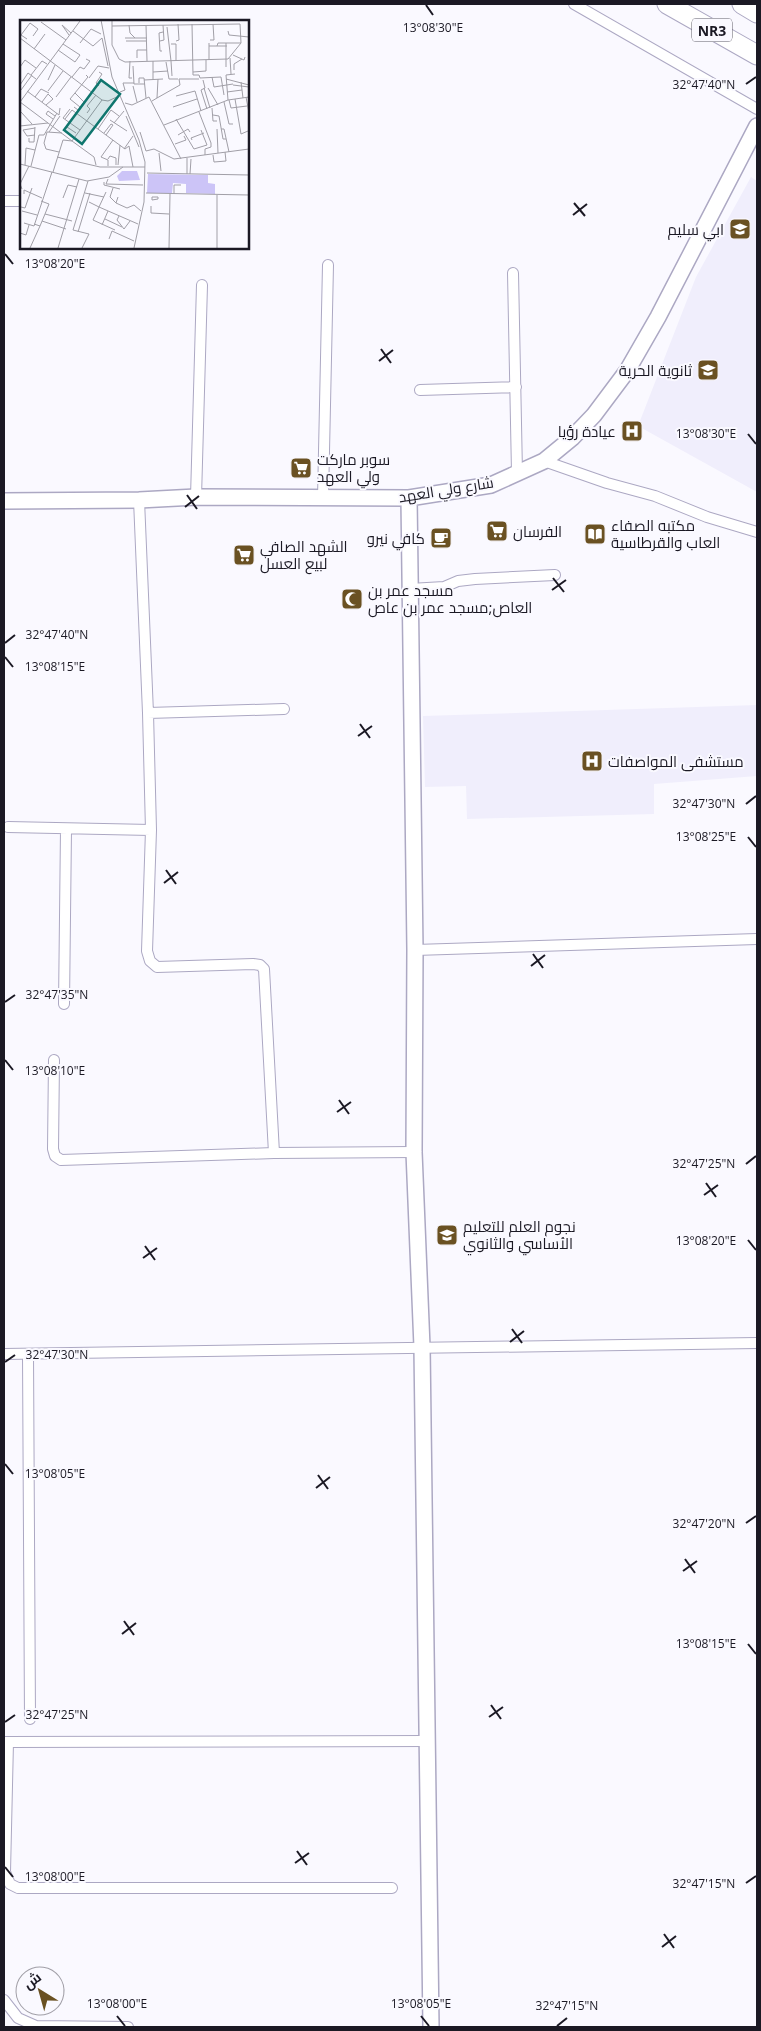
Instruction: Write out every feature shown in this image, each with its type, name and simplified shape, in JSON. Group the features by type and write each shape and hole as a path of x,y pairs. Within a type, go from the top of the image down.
{"highway":[{"name":"NR3","path":"668,4 757,56"},
{"name":"NR3","path":"742,4 757,13"}],"street":[{"path":"574,4 757,109"},
{"name":"شارع ولي العهد","path":"4,501 196,498 409,498 491,484 544,461 572,438 594,415 627,370 658,317 757,126"},
{"path":"4,201 20,201"},
{"path":"323,498 328,265"},
{"path":"513,273 518,472"},
{"path":"196,498 202,285"},
{"path":"420,390 516,387"},
{"path":"544,461 607,483 655,496 707,517 757,532"},
{"path":"409,498 415,950 414,1152 422,1347 431,2027"},
{"path":"139,500 151,830 147,951 150,960 157,968 254,964 260,965 264,969 274,1153"},
{"path":"410,588 444,587 458,581 475,579 555,575"},
{"path":"148,713 284,709"},
{"path":"8,827 151,830"},
{"path":"64,1004 66,829"},
{"path":"415,950 757,939"},
{"path":"54,1060 53,1149 55,1156 61,1160 274,1153 414,1152"},
{"path":"4,1354 757,1343"},
{"path":"28,1354 30,1719"},
{"path":"392,1888 18,1888 10,1884 5,1872 6,1742 428,1741"},
{"path":"4,2000 18,2018 36,2026 128,2027"}],"shaded area":[{"name":"ثانوية الحرية","path":"751,177 757,181 757,492 638,426 696,277"},
{"path":"757,705 757,776 654,784 654,814 467,819 466,786 425,787 423,716"}],"place":[{"name":"ابي سليم","path":"740,229"},
{"name":"ثانوية الحرية","path":"708,370"},
{"name":"عيادة رؤيا","path":"632,431"},
{"name":"سوبر ماركت ولي العهد","path":"301,468"},
{"name":"الفرسان","path":"497,531"},
{"name":"مكتبه الصفاء العاب والقرطاسية","path":"595,534"},
{"name":"كافي نيرو","path":"441,538"},
{"name":"الشهد الصافي لبيع العسل","path":"244,555"},
{"name":"مسجد عمر بن العاص;مسجد عمر بن عاص","path":"352,599"},
{"name":"مستشفى المواصفات","path":"592,761"},
{"name":"نجوم العلم للتعليم الأساسي والثانوي","path":"447,1235"}]}
